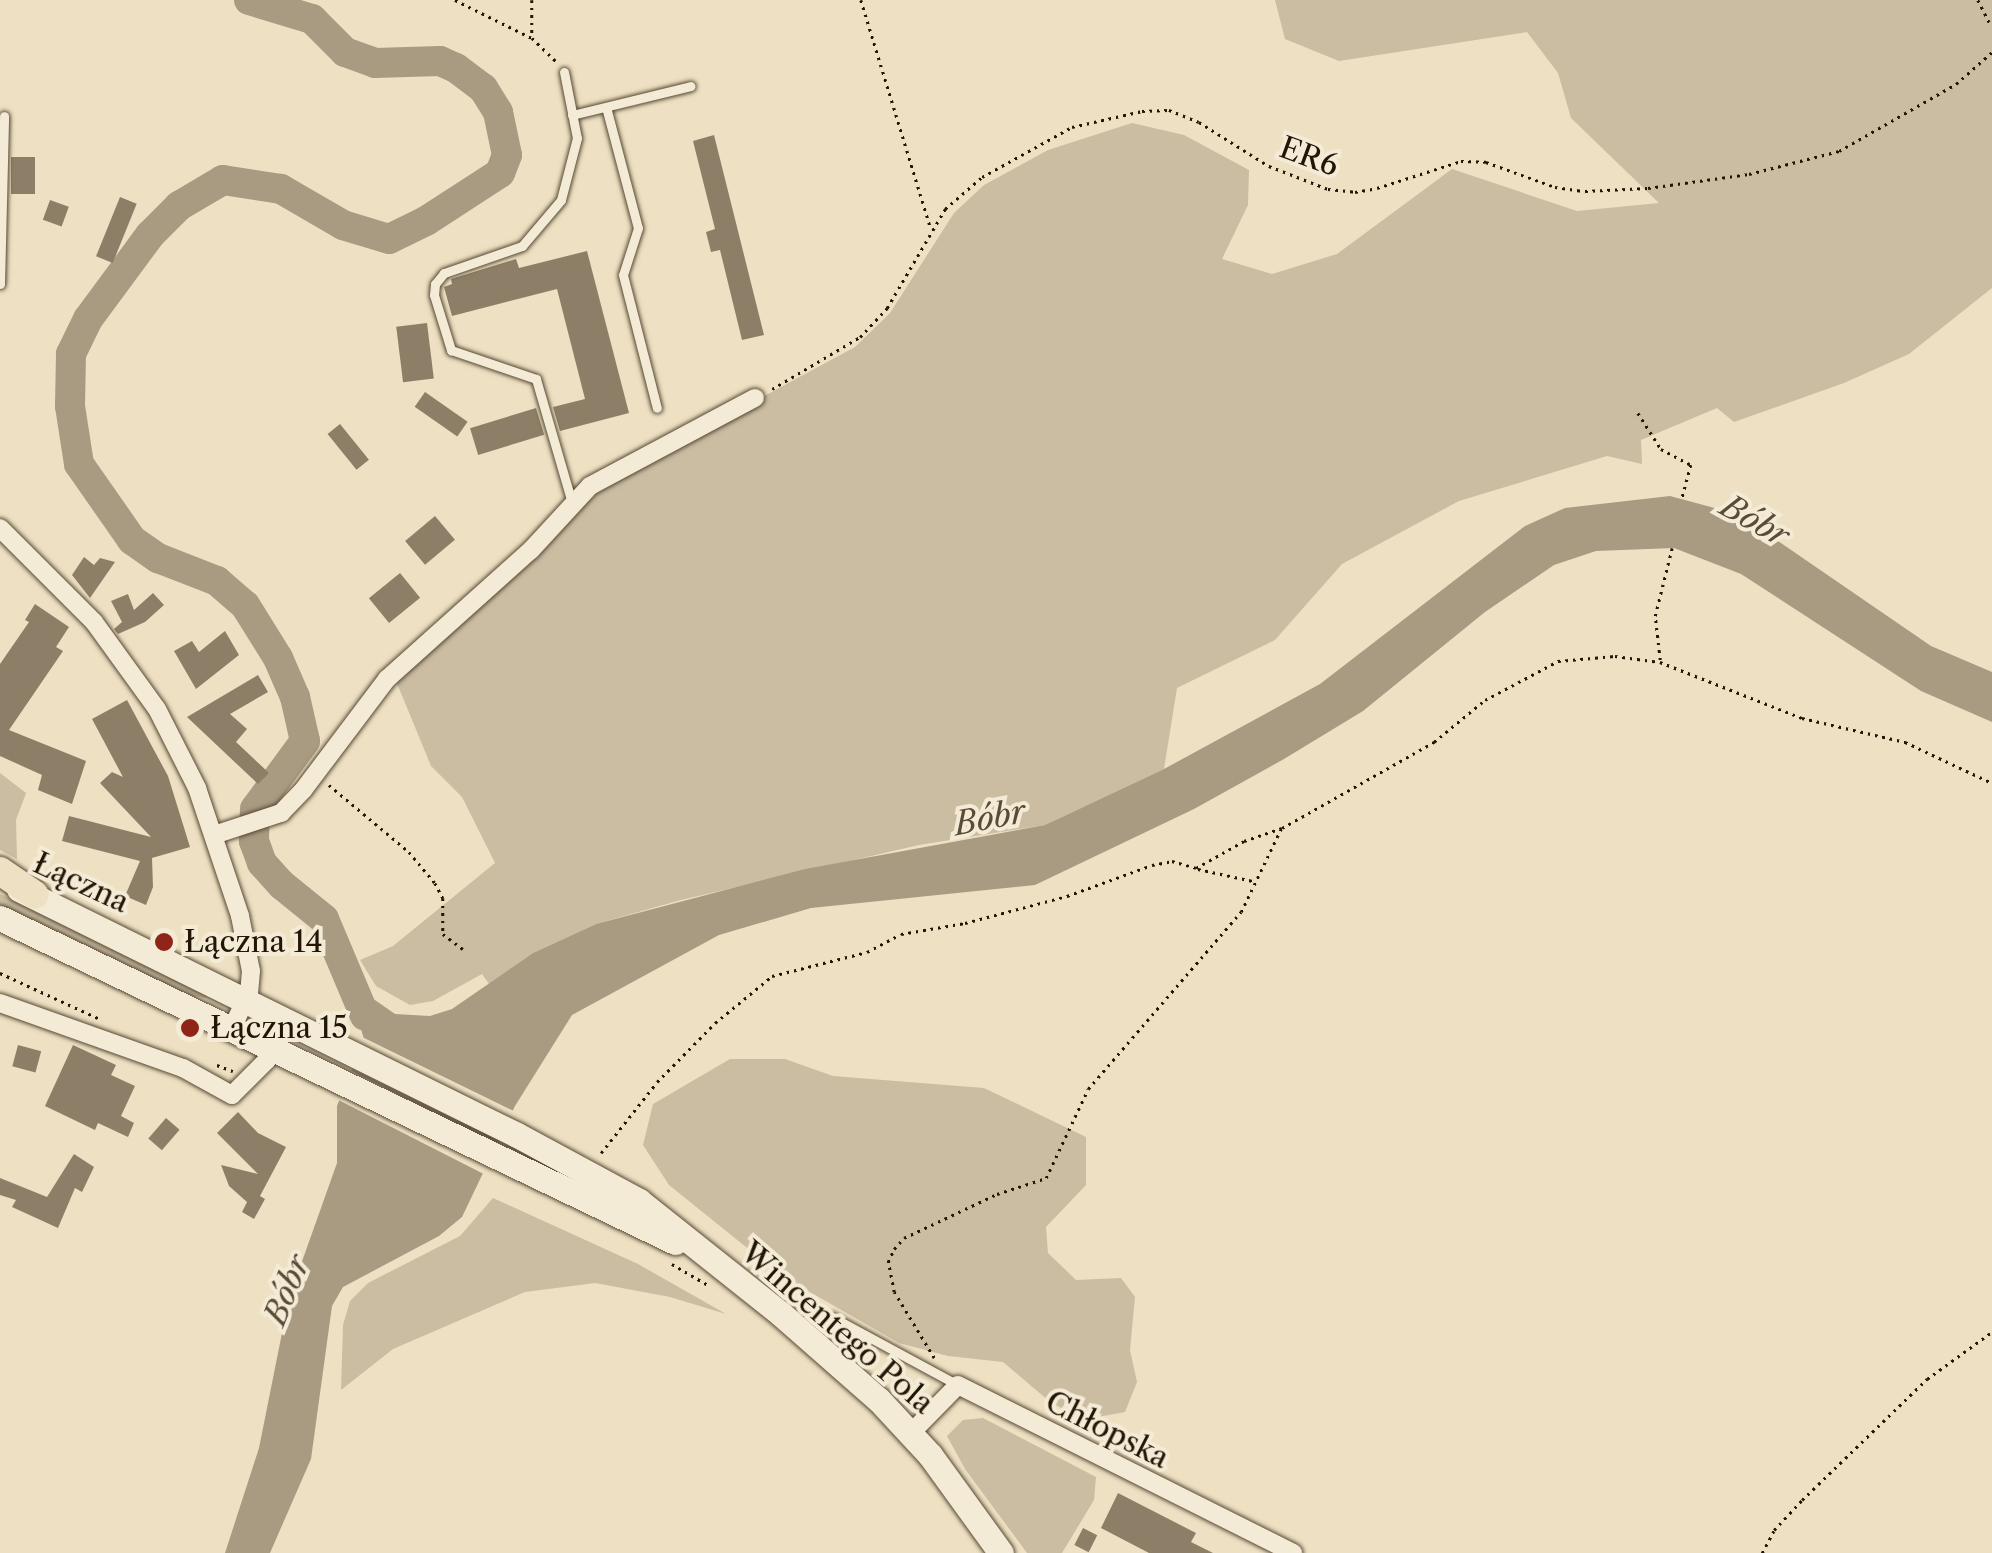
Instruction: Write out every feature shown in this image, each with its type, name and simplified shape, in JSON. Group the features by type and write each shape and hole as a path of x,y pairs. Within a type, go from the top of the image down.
{"main road":[{"path":"0,871 35,895"},
{"name":"Łączna","path":"0,882 35,895 517,1135 639,1200 698,1252"},
{"path":"0,918 698,1252"},
{"name":"Wincentego Pola","path":"698,1252 802,1332 911,1433 1001,1553"}],"street":[{"path":"214,835 270,820 292,802 387,679 530,550 590,486 613,470 755,398"},
{"path":"0,528 94,622 157,709 197,788 250,965 245,1001 233,1028"},
{"path":"0,1003 183,1068 232,1095 267,1060 286,1021"},
{"path":"911,1433 958,1385"},
{"name":"Chłopska","path":"958,1385 1293,1553"}],"lane":[{"path":"564,72 576,138 561,200 522,246 444,273 435,284 434,294 451,350 536,379 573,506"},
{"path":"572,115 691,86"},
{"path":"606,107 638,228 623,275 657,408"},
{"path":"0,284 4,116"},
{"path":"832,1317 958,1385"}],"path":[{"path":"455,0 532,38 564,72"},
{"path":"532,0 532,38"},
{"path":"861,0 932,231"},
{"path":"1978,0 1992,27"},
{"name":"ER6","path":"755,398 822,364 860,338 887,308 945,209 982,177 1072,127 1142,111 1169,110 1199,122 1269,166 1328,189 1355,192 1461,160 1486,162 1515,176 1570,189 1648,188 1749,174 1839,151 1929,101 1992,52"},
{"path":"1638,413 1654,443 1690,465 1682,499"},
{"path":"1660,662 1655,616 1672,548"},
{"path":"1196,868 1244,841 1282,828 1434,742 1485,700 1558,661 1614,656 1660,662 1802,718 1905,742 1992,783"},
{"path":"316,774 418,862 443,898 443,934 463,950"},
{"path":"938,1374 932,1347 889,1278 894,1249 904,1238 981,1202 1046,1178 1088,1089 1147,1026 1194,963 1241,912 1282,828"},
{"path":"597,1158 656,1082 745,994 772,976 867,952 900,934 965,923 1067,896 1172,861 1255,882"},
{"path":"668,1261 709,1286"},
{"path":"794,1301 832,1317"},
{"path":"1762,1553 1774,1530 1802,1500 1927,1379 1992,1332"}],"shaded area":[{"path":"1275,0 1992,0 1992,288 1909,354 1844,383 1734,422 1717,408 1641,440 1642,464 1607,456 1459,501 1342,564 1275,640 1177,688 1164,769 1045,825 919,845 681,900 596,924 533,953 489,984 482,974 433,1001 410,1005 376,986 360,960 393,946 495,863 462,797 431,766 396,681 616,476 855,347 890,313 954,213 984,185 1048,150 1132,123 1184,135 1249,170 1248,205 1222,259 1272,274 1337,254 1452,169 1577,211 1659,203 1571,118 1558,73 1527,32 1339,61 1285,39"},
{"path":"1670,496 1722,510 1772,537 1931,646 1992,672 1992,722 1921,691 1741,574 1674,548 1596,551 1554,565 1485,612 1363,711 1284,759 1194,809 1035,885 811,908 719,935 572,1015 515,1106 462,1217 439,1236 343,1287 332,1306 311,1459 270,1553 225,1553 259,1448 289,1298 337,1163 337,1106 364,1039 346,981 354,977 362,991 395,1014 430,1016 452,1009 533,953 596,924 805,869 1045,825 1164,769 1320,684 1525,526 1565,508"},
{"path":"0,773 26,793 16,820 17,859 0,850"},
{"path":"0,894 207,993 206,998 188,995 0,908"},
{"path":"730,1059 785,1059 833,1076 984,1088 1086,1137 1086,1185 1046,1227 1048,1253 1076,1280 1121,1278 1135,1297 1130,1350 1137,1382 1125,1412 1082,1420 1049,1401 1003,1362 948,1356 899,1343 782,1276 669,1185 643,1145 653,1104"},
{"path":"493,1198 638,1264 726,1314 670,1297 595,1283 525,1292 393,1349 341,1390 343,1325 350,1301 368,1283 460,1236"},
{"path":"983,1418 1096,1477 1094,1500 1062,1553 1027,1553 965,1469 947,1436 963,1420"}],"pier":[{"path":"358,1035 518,1113 504,1143 344,1065"},
{"path":"348,1069 501,1147 487,1176 333,1098"}],"building":[{"path":"714,135 764,335 742,340 720,250 711,252 706,232 715,229 693,141"},
{"path":"11,157 35,157 35,194 11,194"},
{"path":"120,197 137,204 113,263 96,256"},
{"path":"50,200 69,207 62,227 43,220"},
{"path":"587,251 629,413 560,431 553,407 585,399 557,289 452,316 444,287 452,284 451,279 516,259 519,268"},
{"path":"427,323 434,379 403,382 396,327"},
{"path":"425,392 468,422 457,437 415,407"},
{"path":"536,408 544,435 478,455 470,428"},
{"path":"340,424 369,460 357,470 328,434"},
{"path":"435,516 455,540 425,565 405,541"},
{"path":"84,557 94,565 100,558 115,562 90,598 72,575"},
{"path":"400,573 420,598 389,623 369,598"},
{"path":"153,593 164,605 145,622 118,634 114,629 122,622 111,601 128,594 134,610"},
{"path":"35,604 69,627 56,647 63,651 9,730 86,761 72,804 38,790 42,775 0,756 0,664 29,622 25,620"},
{"path":"225,631 239,655 196,689 174,651 192,641 199,652"},
{"path":"258,675 268,692 230,714 247,729 236,742 269,773 258,784 187,717"},
{"path":"127,700 168,776 190,847 152,858 153,887 146,905 125,896 140,861 62,841 69,816 151,837 100,783 112,772 123,777 92,719"},
{"path":"18,1045 41,1051 35,1072 12,1066"},
{"path":"73,1045 116,1065 111,1075 135,1086 121,1116 134,1123 128,1137 98,1123 95,1130 45,1106"},
{"path":"238,1112 258,1133 286,1147 260,1196 265,1199 254,1219 242,1212 247,1202 229,1186 221,1165 258,1174 217,1133"},
{"path":"166,1118 180,1130 162,1150 148,1138"},
{"path":"74,1154 94,1167 82,1192 75,1188 58,1228 12,1207 16,1200 0,1195 0,1178 47,1197"},
{"path":"1118,1493 1196,1533 1191,1542 1213,1553 1149,1553 1101,1528"},
{"path":"1083,1528 1097,1535 1089,1552 1074,1545"}],"waterway":[{"path":"249,0 312,19 345,52 375,63 440,61 456,68 483,88 498,112 507,155 500,173 426,221 389,239 343,225 281,189 223,180 179,206 150,235 88,319 71,354 70,406 79,464 132,540 158,558 217,581 245,605 278,658 295,697 305,741 255,809 254,841 262,863 324,919 365,1016"}],"place":[{"name":"Łączna 14","path":"164,942"},
{"name":"Łączna 15","path":"190,1028"}],"water label":[{"name":"Bóbr","path":"1755,521"},
{"name":"Bóbr","path":"990,818"},
{"name":"Bóbr","path":"287,1290"}]}
